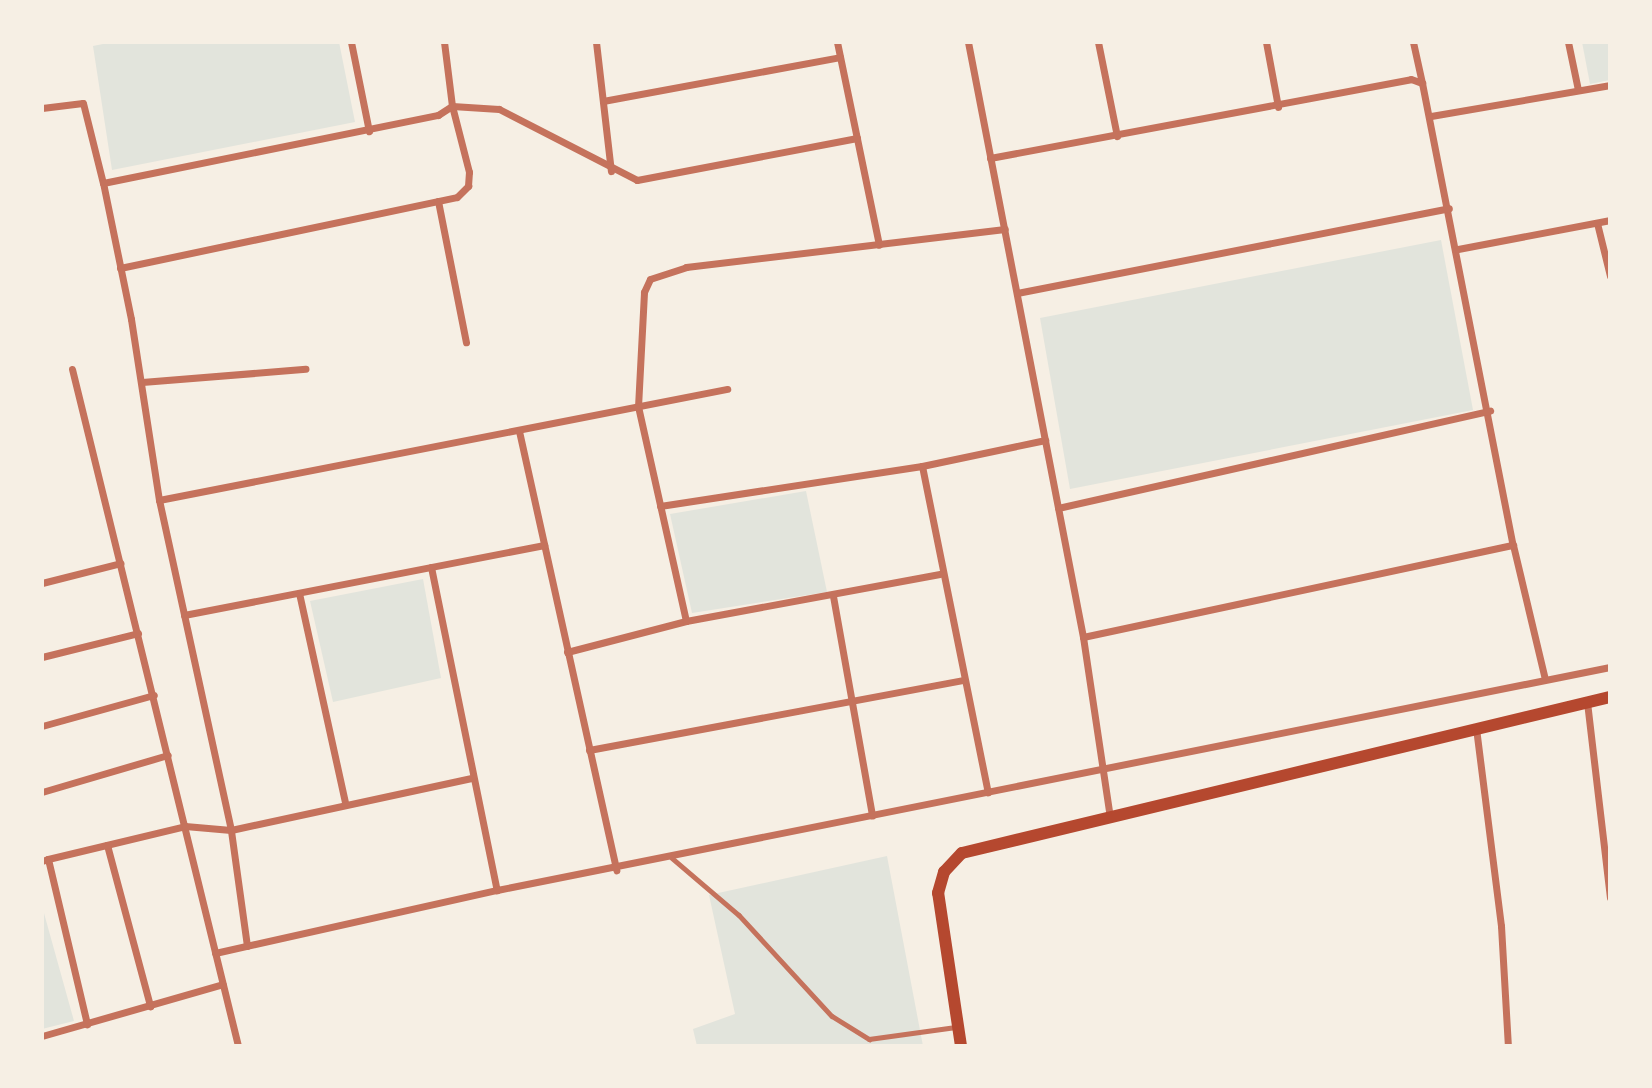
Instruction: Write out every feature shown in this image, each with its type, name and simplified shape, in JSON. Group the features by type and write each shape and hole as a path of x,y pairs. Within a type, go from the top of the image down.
{"main road":[{"path":"961,1046 938,893 944,872 962,853 1610,697"}],"street":[{"path":"351,42 369,131"},
{"path":"120,268 457,197 468,186 452,106 444,42"},
{"path":"596,42 611,171"},
{"path":"837,42 879,245"},
{"path":"968,42 1083,638 1100,768 1110,817"},
{"path":"1098,42 1117,135"},
{"path":"1266,42 1278,107"},
{"path":"1413,42 1458,249 1513,545 1545,680"},
{"path":"1568,42 1578,90"},
{"path":"603,101 840,57"},
{"path":"989,158 1278,107 1411,79 1422,83"},
{"path":"1431,116 1610,85"},
{"path":"42,108 83,103 103,183 131,319 159,500 231,830 247,946"},
{"path":"103,183 369,131 438,115 452,106 499,109 529,121 611,171 637,180 653,180 857,138"},
{"path":"438,201 466,342"},
{"path":"1017,293 1448,208"},
{"path":"1458,249 1610,220"},
{"path":"1597,223 1610,276"},
{"path":"686,621 638,407 644,292 650,279 686,267 1005,229"},
{"path":"72,369 169,755 236,1046"},
{"path":"142,383 305,369"},
{"path":"159,500 727,389"},
{"path":"1058,508 1490,411"},
{"path":"519,431 616,870"},
{"path":"660,506 922,466 1045,440"},
{"path":"922,466 940,574 988,792"},
{"path":"184,615 544,545"},
{"path":"1083,638 1513,545"},
{"path":"42,583 121,563"},
{"path":"430,567 471,778 497,890"},
{"path":"567,652 686,621 833,596 940,574"},
{"path":"299,593 345,803"},
{"path":"833,596 872,816"},
{"path":"42,657 138,633"},
{"path":"215,953 497,890 616,870 1100,768 1610,667"},
{"path":"589,750 963,680"},
{"path":"42,726 154,695"},
{"path":"1587,702 1610,898"},
{"path":"1476,728 1501,926 1508,1046"},
{"path":"42,792 169,755"},
{"path":"87,1024 45,860 186,826 231,830 345,803 471,778"},
{"path":"107,845 150,1006"},
{"path":"42,1035 223,984"}],"lane":[{"path":"672,858 739,915 832,1017 869,1039 958,1026"}],"shaded area":[{"path":"113,42 339,42 355,122 112,170 93,46"},
{"path":"1582,42 1610,42 1610,80 1590,84"},
{"path":"1441,240 1473,410 1070,489 1040,318"},
{"path":"806,491 827,592 692,613 670,514"},
{"path":"423,579 441,678 333,702 310,601"},
{"path":"887,856 923,1046 697,1046 693,1029 735,1014 709,895"},
{"path":"42,906 74,1021 42,1029"}]}
